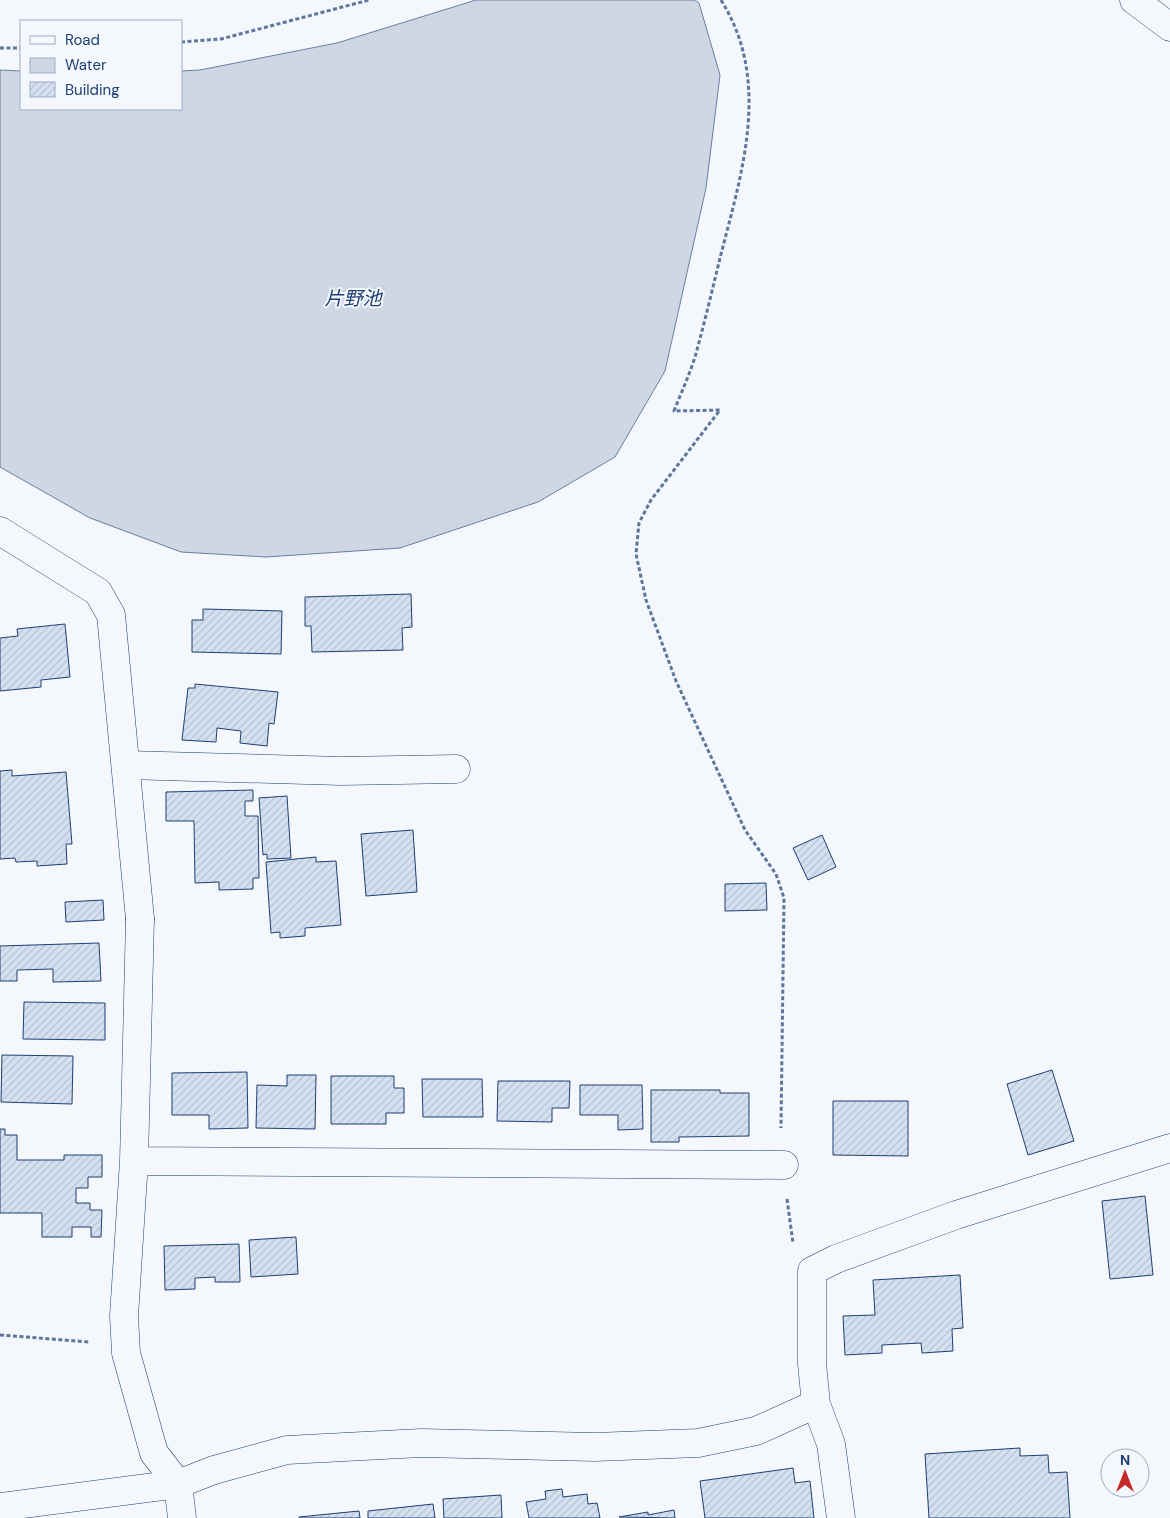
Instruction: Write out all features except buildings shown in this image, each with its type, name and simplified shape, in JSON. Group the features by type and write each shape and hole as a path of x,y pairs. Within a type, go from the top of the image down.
{"street":[{"path":"1134,0 1170,27"},
{"path":"0,531 98,592 111,615 140,919 134,1161 124,1316 126,1353 154,1453 178,1484 182,1518"},
{"path":"126,765 341,771 456,769"},
{"path":"841,1518 831,1444 816,1404 812,1364 812,1271 836,1259 956,1215 1170,1148"},
{"path":"134,1161 784,1165"},
{"path":"0,1507 178,1484 214,1470 287,1450 422,1442 595,1447 698,1442 756,1431 816,1404"}],"path":[{"path":"182,42 221,39 370,0"},
{"path":"720,0 734,22 746,60 750,110 742,172 694,359 674,411 720,410 651,500 639,523 636,554 646,600 676,681 745,830 776,874 784,898 780,1110 784,1165 792,1242 812,1271"},
{"path":"0,48 20,48"},
{"path":"0,1335 126,1346"}],"water":[{"name":"片野池","path":"476,0 695,0 699,3 720,75 706,188 665,371 615,457 538,502 400,548 266,557 181,552 90,518 0,467 0,70 20,71 20,110 182,110 182,71 200,70 337,43"}]}
